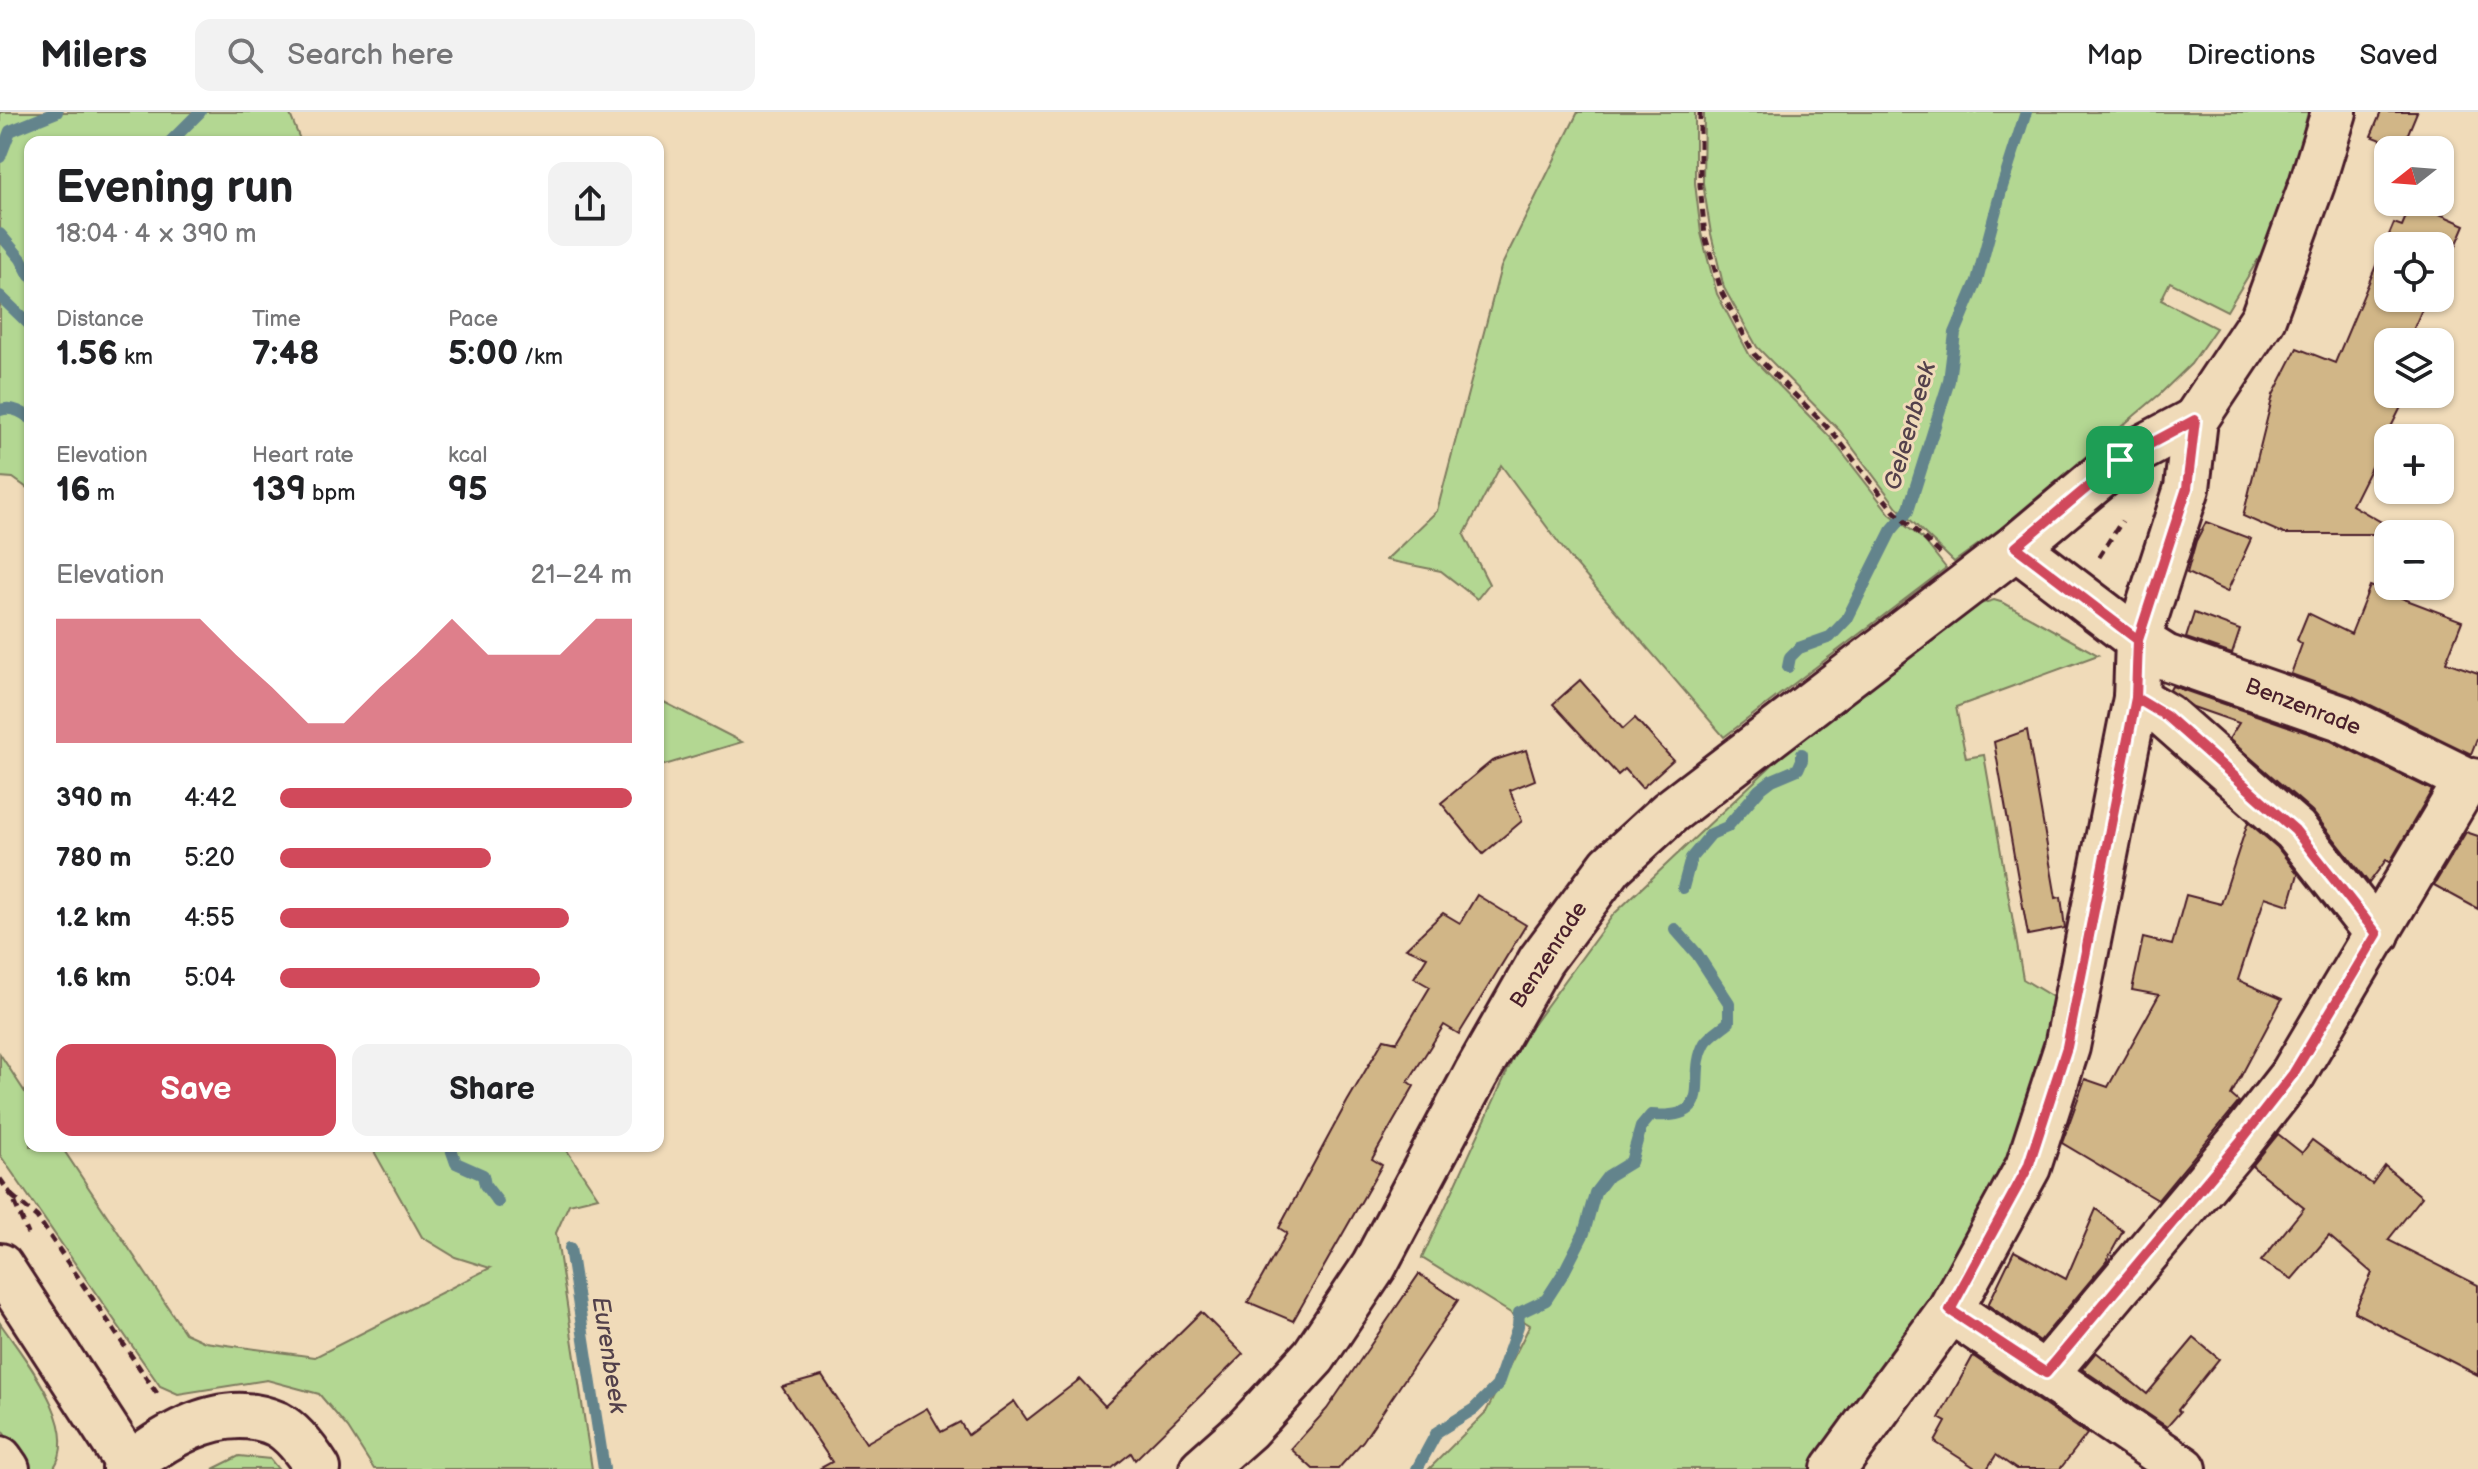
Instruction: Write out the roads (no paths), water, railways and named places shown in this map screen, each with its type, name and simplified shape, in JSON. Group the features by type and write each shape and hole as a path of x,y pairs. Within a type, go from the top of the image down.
{"street":[{"name":"Benzenrade","path":"1834,1469 1950,1310 2028,1167 2067,1047 2136,698 2138,640 2187,488 2195,420 2263,318 2312,184 2334,112"},
{"name":"Benzenrade","path":"1202,1469 1247,1429 1314,1356 1374,1266 1476,1074 1541,960 1611,866 1670,812 2016,547 2120,460 2195,420"},
{"name":"Benzenrade","path":"2016,547 2165,657 2341,718 2472,781 2293,1074 2046,1373"},
{"path":"2136,698 2166,716 2295,830 2377,934"},
{"path":"0,1266 129,1468 182,1431 222,1416 240,1416 277,1424 294,1437 318,1469"},
{"path":"1950,1310 2184,1469"},
{"path":"0,1459 7,1469"}],"waterway":[{"path":"0,157 10,131 57,112"},
{"path":"176,136 200,112"},
{"name":"Geleenbeek","path":"1788,667 1790,657 1799,648 1830,637 1847,619 1891,531 1908,511 1949,381 1955,333 1977,281 2026,112"},
{"path":"0,234 24,265"},
{"name":"Eurenbeek","path":"0,296 24,319"},
{"path":"0,410 16,410 24,414"},
{"name":"Geleenbeek","path":"1683,888 1691,858 1711,834 1727,827 1759,790 1772,780 1798,769 1802,754"},
{"name":"Geleenbeek","path":"1417,1469 1437,1432 1474,1409 1497,1386 1518,1326 1519,1313 1546,1300 1584,1233 1595,1193 1608,1176 1631,1162 1641,1127 1651,1115 1672,1115 1686,1111 1693,1104 1700,1056 1707,1040 1729,1022 1729,1003 1697,954 1675,929"},
{"name":"Eurenbeek","path":"452,1152 456,1163 483,1175 485,1185 498,1202"},
{"name":"Eurenbeek","path":"570,1248 604,1469"}]}
